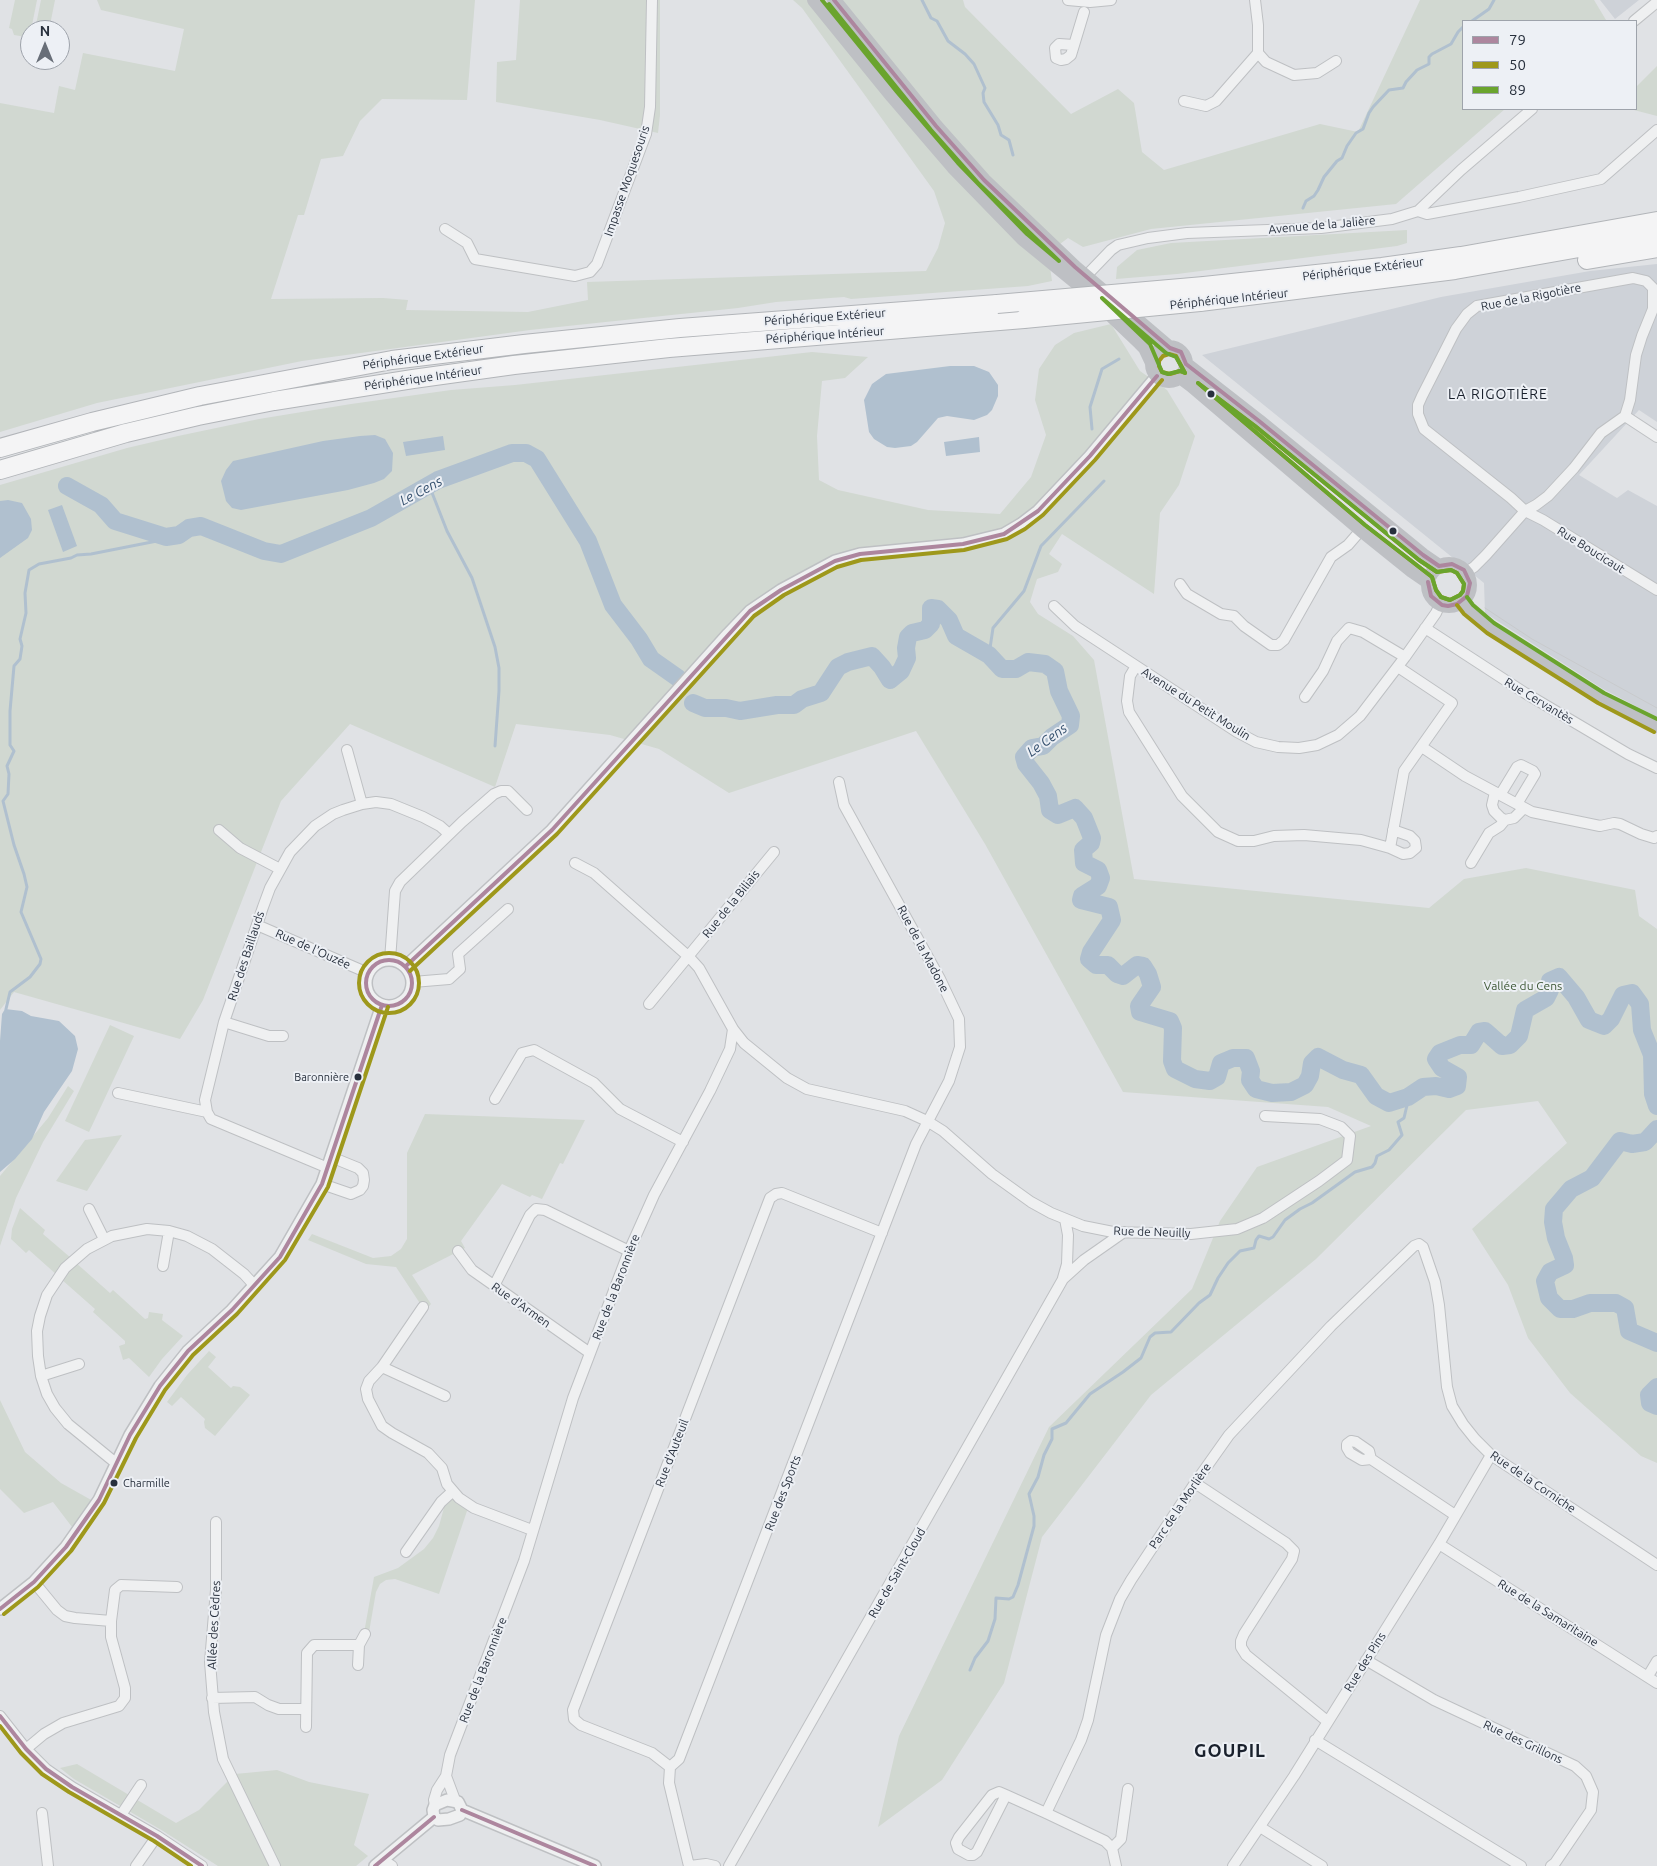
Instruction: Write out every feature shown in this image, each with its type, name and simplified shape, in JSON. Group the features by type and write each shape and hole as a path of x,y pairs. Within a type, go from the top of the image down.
{"highway":[{"path":"1537,244 1548,234 1657,209"},
{"name":"Périphérique Extérieur","path":"0,448 92,422 200,396 392,360 620,334 997,304 1202,294 1537,244 1657,221"},
{"name":"Périphérique Intérieur","path":"0,470 118,436 198,416 274,401 514,364 670,348 1024,319 1202,294 1345,285 1477,266 1657,234"},
{"path":"1477,266 1501,271 1657,248"}],"main road":[{"path":"814,0 953,167 1011,228 1170,348 1181,352 1183,371 1361,530 1428,582"},
{"path":"834,0 930,118 984,180 1082,280 1140,343 1155,370 1168,381 1183,371"},
{"path":"1155,370 1156,354 1162,349 1170,348"},
{"path":"1183,371 1266,427 1439,566"},
{"path":"1452,564 1466,572 1470,580 1470,586 1467,596 1462,601 1451,606 1440,604 1431,596 1428,582 1431,574 1439,566 1452,564"},
{"path":"1462,601 1468,609 1490,628 1601,698 1657,726"}],"street":[{"name":"Impasse Moquesouris","path":"445,229 467,243 475,259 574,276 590,272 597,264 646,134 650,107 652,0"},
{"path":"1068,0 1090,2 1111,0"},
{"path":"1184,100 1206,106 1216,101 1258,53 1258,25 1255,0"},
{"path":"1635,20 1657,2"},
{"path":"1074,45 1084,12"},
{"path":"1258,53 1266,62 1294,75 1317,74 1336,62"},
{"name":"Avenue de la Jalière","path":"1082,280 1111,250 1118,246 1148,238 1187,233 1321,228 1392,219 1418,211 1461,170 1531,110"},
{"path":"1418,211 1428,214 1601,179 1657,130"},
{"name":"Rue de la Rigotière","path":"1525,511 1512,498 1424,429 1420,422 1418,405 1456,329 1467,314 1477,306 1633,278 1646,281 1653,288 1654,309 1636,355 1630,400 1625,416"},
{"path":"406,966 552,830 750,611 781,590 835,561 868,553 963,544 1004,534 1021,524 1038,511 1090,456 1155,370"},
{"path":"1466,572 1474,568 1486,556 1525,511 1536,506 1548,496 1574,468 1601,433 1625,416 1657,437"},
{"name":"Rue Boucicaut","path":"1525,511 1543,520 1657,590"},
{"path":"1180,584 1182,590 1187,594 1221,614 1234,616 1244,626 1271,645 1278,645 1284,640 1331,557 1348,545 1361,530"},
{"name":"Avenue du Petit Moulin","path":"1054,606 1075,626 1220,721 1256,742 1278,747 1299,748 1317,745 1338,735 1360,716 1405,657 1436,613 1440,604"},
{"path":"1305,697 1323,671 1337,641 1348,628 1363,632 1405,657"},
{"name":"Rue Cervantès","path":"1425,628 1525,693 1628,754 1657,768"},
{"path":"1136,666 1130,676 1127,701 1129,712 1182,796 1218,832 1238,841 1254,841 1274,836 1304,835 1361,840 1390,848 1403,854 1410,853 1416,848 1415,841 1410,836 1393,830"},
{"path":"1390,848 1404,771 1452,703 1398,666"},
{"path":"1422,746 1465,776 1532,812 1600,826 1614,823 1620,824 1641,834 1654,838 1657,836"},
{"path":"347,750 362,804"},
{"path":"1472,863 1489,833 1500,826 1505,820 1514,818 1520,806 1535,774 1521,765 1517,767 1497,793 1492,805 1498,815 1505,820"},
{"name":"Rue de la Madone","path":"839,782 844,805 940,979 959,1020 960,1047 949,1081 927,1121"},
{"path":"390,960 395,891 400,882 449,834 494,794 501,791 508,792 527,810"},
{"name":"Rue des Baillauds","path":"207,1112 205,1100 224,1022 270,888 280,869 298,843 319,823 333,814 362,804 376,802 407,810 440,826 449,834"},
{"path":"219,830 240,848 280,869"},
{"name":"Rue de la Biliais","path":"649,1004 774,852"},
{"path":"574,864 594,873 689,957 699,968 733,1029"},
{"path":"413,982 449,979 460,969 458,954 508,909"},
{"name":"Rue de l'Ouzée","path":"258,925 368,973"},
{"path":"397,961 406,966 411,973 413,982 412,991 405,1001 394,1006 382,1005 374,1001 368,992 366,983 368,973 378,962 397,961"},
{"path":"0,1609 34,1582 66,1547 99,1500 130,1435 160,1386 188,1351 232,1310 280,1257 322,1184 382,1005"},
{"path":"224,1022 269,1036 283,1036"},
{"name":"Rue de Neuilly","path":"733,1029 744,1043 787,1078 807,1089 905,1111 927,1121 943,1131 1015,1192 1051,1213 1083,1226 1113,1232 1191,1234 1237,1229 1263,1218 1347,1160 1350,1136 1341,1126 1320,1119 1265,1116"},
{"name":"Rue de la Baronnière","path":"434,1811 434,1800 437,1790 446,1776 450,1755 524,1561 573,1398 629,1251 654,1195 710,1091 730,1049 733,1029"},
{"path":"495,1100 522,1053 534,1050 594,1083 620,1109 682,1142"},
{"path":"118,1093 207,1112 211,1119 216,1121 330,1163 358,1168 364,1180 360,1190 352,1194 322,1184"},
{"name":"Rue des Sports","path":"670,1767 679,1759 916,1144 927,1121"},
{"name":"Rue d'Auteuil","path":"670,1767 652,1753 581,1725 574,1720 573,1710 770,1198 776,1194 782,1194 882,1232"},
{"path":"89,1209 104,1239"},
{"path":"494,1286 530,1215 536,1209 545,1210 629,1251"},
{"name":"Rue de Saint-Cloud","path":"730,1866 1063,1279 1067,1264 1068,1235 1066,1219"},
{"path":"117,1464 68,1424 51,1401 41,1376 37,1331 42,1307 47,1295 65,1268 75,1258 104,1239 136,1230 169,1231 187,1236 212,1249 244,1274 255,1286"},
{"path":"163,1266 169,1231"},
{"name":"Rue de Saint-Cloud","path":"1063,1279 1084,1260 1124,1232"},
{"name":"Rue de la Corniche","path":"1404,1255 1419,1244 1424,1247 1435,1282 1439,1305 1447,1388 1452,1406 1475,1440 1492,1455 1657,1565"},
{"name":"Rue d'Armen","path":"458,1251 472,1270 590,1353"},
{"name":"Parc de la Morlière","path":"1046,1813 1081,1740 1088,1720 1106,1635 1120,1599 1131,1580 1229,1435 1331,1326 1404,1255"},
{"path":"423,1308 370,1381 366,1390 368,1399 382,1426 428,1453 442,1468 447,1484 459,1498 474,1508 532,1530"},
{"path":"41,1376 79,1364"},
{"path":"382,1367 445,1396"},
{"name":"Rue des Pins","path":"1233,1866 1294,1776 1439,1544 1492,1455"},
{"path":"1371,1459 1455,1515"},
{"path":"1195,1483 1286,1543 1294,1551 1292,1558 1244,1634 1241,1648 1246,1655 1328,1721"},
{"path":"406,1552 441,1502 453,1491"},
{"name":"Allée des Cèdres","path":"216,1522 216,1590 210,1662 212,1698 223,1759 275,1866"},
{"name":"Rue de la Samaritaine","path":"1439,1544 1657,1683"},
{"path":"34,1582 57,1610 65,1616 111,1621"},
{"path":"26,1749 44,1734 63,1723 119,1706 125,1698 125,1688 111,1637 115,1590 121,1585 177,1587"},
{"path":"358,1665 359,1645 365,1634"},
{"path":"306,1727 307,1653 314,1645 359,1645"},
{"name":"Rue des Grillons","path":"1366,1660 1434,1700 1575,1766 1586,1776 1592,1792 1591,1810 1555,1863 1551,1866"},
{"path":"1648,1676 1657,1661"},
{"path":"212,1698 255,1697 279,1709 306,1709"},
{"path":"0,1716 26,1749 46,1769 157,1836 202,1866"},
{"path":"1316,1740 1522,1866"},
{"path":"670,1767 669,1783 690,1866 706,1864 715,1866"},
{"path":"434,1811 438,1820 454,1818 460,1815 446,1776"},
{"path":"121,1815 140,1785"},
{"path":"1112,1848 1121,1839 1128,1789"},
{"path":"1006,1795 977,1852 969,1855 958,1849 956,1843 959,1836 992,1795 999,1792 1006,1795 1046,1813 1105,1842 1112,1848 1116,1866"},
{"path":"383,1864 447,1800 595,1866"},
{"path":"42,1813 48,1866"},
{"path":"1260,1827 1322,1866"},
{"path":"136,1866 157,1836"}],"shaded area":[{"path":"1600,0 1639,0 1615,19"},
{"path":"1657,264 1657,422 1639,410 1579,475 1617,498 1628,490 1657,506 1657,717 1603,689 1485,613 1484,583 1202,355 1441,297 1590,271"}],"green space":[{"path":"15,0 37,0 33,20 20,20 20,36 14,35 12,29 9,28"},
{"path":"41,0 55,0 51,20 37,20"},
{"path":"97,0 475,0 467,100 382,99 360,121 343,156 321,159 304,215 298,215 271,299 383,298 408,300 406,310 528,312 588,300 587,282 926,271 938,248 945,223 934,191 802,8 793,0 963,0 965,7 1071,114 1118,89 1134,103 1142,152 1164,170 1320,124 1358,132 1420,0 1594,0 1606,20 1462,20 1462,110 1504,110 1396,204 1151,229 1083,247 1068,238 1048,253 1052,281 1028,286 851,299 844,297 776,302 738,308 530,330 302,361 97,403 0,432 0,103 54,113 59,86 75,90 83,53 175,71 184,29 101,10"},
{"path":"520,0 660,0 660,115 658,133 600,120 496,102 497,62 516,60"},
{"path":"1657,66 1657,116 1634,110 1637,110 1637,86"},
{"path":"1407,230 1407,243 1397,246 1177,274 1116,279 1117,267 1137,250 1171,243"},
{"name":"Vallée du Cens","path":"1111,324 1140,371 1167,390 1195,436 1179,485 1160,513 1154,594 1062,534 1049,554 1062,564 1058,572 1037,579 1030,602 1038,614 1073,636 1094,660 1134,879 1429,908 1464,879 1526,868 1635,890 1639,916 1657,929 1657,1463 1641,1456 1570,1393 1528,1338 1508,1285 1472,1229 1567,1143 1538,1101 1466,1110 1316,1259 1151,1395 1042,1537 1004,1683 942,1780 878,1827 899,1736 1049,1427 1192,1289 1220,1221 1257,1167 1371,1126 1328,1107 1123,1092 985,844 916,731 729,793 659,749 610,735 516,724 495,787 350,724 281,801 203,1000 180,1039 14,992 0,1010 0,485 127,448 259,419 451,390 515,385 812,352 868,357 845,378 822,381 817,436 819,480 838,490 928,510 1000,514 1031,477 1046,435 1035,400 1039,369 1055,345 1074,333"},
{"path":"110,1025 134,1036 89,1132 65,1121"},
{"path":"68,1086 74,1091 43,1142 16,1198 0,1246 0,1176 48,1118"},
{"path":"425,1114 585,1120 563,1164 560,1163 542,1199 532,1195 530,1197 502,1184 461,1241 465,1248 412,1275 431,1304 425,1311 396,1267 366,1264 308,1240 312,1234 373,1258 391,1256 401,1249 407,1239 407,1153"},
{"path":"122,1135 87,1191 56,1181 85,1140"},
{"path":"20,1208 45,1230 43,1234 71,1258 57,1275 29,1250 26,1253 11,1239 12,1229"},
{"path":"75,1262 110,1293 113,1290 145,1319 148,1318 149,1312 163,1314 162,1320 183,1336 149,1377 129,1358 123,1360 119,1346 125,1344 125,1341 93,1312 95,1309 61,1279"},
{"path":"209,1351 216,1357 208,1367 231,1388 233,1386 240,1387 250,1395 215,1436 205,1428 205,1419 181,1397 172,1406 167,1402 187,1375"},
{"path":"0,1400 25,1452 61,1483 93,1501 72,1527 53,1502 24,1513 0,1489"},
{"path":"453,1491 468,1508 439,1594 395,1579 386,1580 380,1584 376,1592 368,1638 364,1633 374,1577 398,1568 424,1549 433,1538 439,1526 445,1504"},
{"path":"77,1764 176,1823 199,1810 235,1774 277,1770 309,1782 369,1794 354,1845 368,1856 356,1866 218,1866 163,1831 74,1779 60,1768"}],"water":[{"path":"950,366 974,366 989,372 998,385 998,396 992,410 987,415 974,420 947,416 938,418 917,442 911,446 887,447 874,439 869,432 864,400 872,384 886,374"},
{"path":"375,435 385,439 393,453 392,471 384,479 348,490 241,510 232,508 226,501 221,481 233,461 323,441"},
{"path":"443,436 445,450 406,456 403,442"},
{"path":"979,437 980,452 946,456 944,442"},
{"path":"8,500 22,503 31,519 32,530 28,538 0,558 0,501"},
{"path":"62,505 77,546 63,552 48,510"},
{"path":"5,1009 22,1011 31,1016 59,1021 75,1036 78,1049 72,1071 44,1112 32,1139 15,1159 0,1172 0,1041 2,1014"}],"waterway":[{"path":"922,0 931,18 937,21 948,41 965,54 974,64 985,88 983,93 984,102 998,125 1001,135 1009,140 1013,155"},
{"path":"1473,20 1489,9 1494,0"},
{"path":"1303,208 1306,201 1314,196 1324,177 1337,161 1342,158 1347,146 1356,133 1363,129 1373,107 1389,90 1403,88 1417,70 1429,64 1429,57 1432,54 1451,44 1462,28"},
{"path":"1092,429 1090,407 1102,369 1119,359"},
{"name":"Le Cens","path":"67,486 101,505 115,521 166,537 179,535 189,528 201,526 264,551 281,554 371,518 438,480 512,453 526,453 537,459 588,541 613,605 639,639 651,659 678,678"},
{"path":"989,655 993,628 1024,591 1041,546 1104,481"},
{"path":"429,485 447,531 472,578 495,647 499,668 495,746"},
{"path":"6,1009 10,992 30,977 40,964 41,959 21,912 27,887 3,801 8,794 9,774 7,766 14,751 10,745 10,711 14,666 20,659 22,646 20,639 26,613 25,593 29,570 39,564 71,558 77,555 157,541 166,537"},
{"name":"Le Cens","path":"693,703 705,708 726,708 740,711 777,705 794,705 802,699 821,693 838,667 848,662 872,656 890,680 901,671 907,658 908,637 912,633 925,630 931,624 931,608 938,609 949,620 956,636 989,655 1002,669 1016,669 1028,662 1045,664 1055,671 1059,691 1071,716 1070,725 1052,737 1043,746 1032,748 1024,757 1026,764 1041,783 1048,796 1050,810 1058,815 1075,808 1084,818 1092,838 1091,843 1083,850 1084,863 1098,870 1101,878 1098,886 1082,896 1081,900 1109,907 1112,920 1091,952 1089,959 1096,965 1108,965 1117,974 1123,976 1137,965 1143,966 1152,987 1139,1006 1140,1012 1170,1021 1173,1028 1172,1061 1175,1069 1195,1079 1210,1081 1217,1077 1221,1063 1233,1058 1246,1058 1251,1071 1250,1080 1256,1089 1272,1093 1291,1092 1305,1085 1310,1076 1312,1063 1318,1057 1343,1070 1361,1075 1376,1096 1389,1103 1408,1097 1423,1087 1436,1086 1449,1089 1457,1086 1458,1077 1442,1068 1436,1059 1440,1053 1460,1045 1471,1045 1479,1032 1485,1031 1502,1046 1510,1045 1519,1036 1525,1010 1546,998 1550,990 1550,981 1559,977 1576,997 1589,1020 1604,1026 1611,1019 1623,995 1632,993 1640,1004 1642,1030 1652,1055 1653,1094 1657,1106"},
{"path":"970,1670 975,1658 988,1641 995,1619 996,1598 1009,1599 1013,1597 1018,1585 1034,1526 1034,1516 1029,1494 1038,1477 1044,1455 1052,1439 1052,1429 1066,1423 1090,1394 1141,1358 1150,1337 1155,1333 1171,1332 1199,1303 1210,1295 1228,1263 1240,1251 1254,1248 1259,1236 1269,1239 1273,1237 1285,1220 1300,1209 1312,1203 1355,1172 1372,1167 1377,1156 1389,1150 1402,1135 1398,1122 1404,1118 1408,1097"},
{"name":"Le Cens","path":"1657,1129 1645,1142 1632,1144 1620,1141 1592,1178 1571,1189 1554,1209 1553,1222 1556,1238 1565,1265 1550,1272 1545,1281 1549,1298 1560,1309 1573,1309 1590,1303 1616,1303 1625,1308 1629,1331 1657,1343"},
{"name":"Le Cens","path":"1657,1387 1649,1395 1650,1403 1657,1406"}],"tram line":[{"path":"1485,608 1532,639 1657,708"}],"transit line":[{"name":"89","path":"822,0 958,163 1027,234 1059,261 979,184 931,130 829,4"},
{"name":"79","path":"834,0 936,126 984,180 1075,267 1170,348 1181,352 1186,364"},
{"name":"89","path":"1102,298 1166,353 1176,357 1185,373 1180,371 1168,374 1162,372 1150,344 1102,298"},
{"name":"50","path":"1169,354 1176,356 1185,373 1180,371 1170,374 1162,372 1159,361 1163,356 1169,354"},
{"name":"79","path":"1186,364 1439,566"},
{"name":"79","path":"406,966 552,830 750,611 781,590 835,561 860,554 963,544 1004,534 1038,511 1090,456 1157,376"},
{"name":"50","path":"410,971 557,834 754,616 784,595 837,567 861,560 964,550 1007,539 1025,529 1043,515 1095,460 1162,380"},
{"name":"50","path":"1198,383 1255,426 1419,560 1437,572 1451,570 1457,573 1464,584 1460,595 1450,600 1441,597 1436,590 1432,577 1365,525 1198,383"},
{"name":"89","path":"1198,383 1255,426 1419,560 1437,572 1451,570 1457,573 1464,584 1460,595 1450,600 1441,597 1436,590 1432,577 1365,525 1198,383"},
{"name":"79","path":"1428,582 1431,596 1442,605 1457,604 1467,596 1470,583 1464,570 1452,564 1439,566"},
{"name":"89","path":"1467,597 1473,605 1494,623 1604,693 1657,719"},
{"name":"50","path":"1457,605 1464,614 1487,633 1598,703 1654,732"},
{"name":"50","path":"389,953 405,958 410,962 414,967 419,983 414,999 410,1004 405,1008 389,1013 373,1008 368,1004 364,999 359,983 364,967 368,962 373,958 389,953"},
{"name":"79","path":"394,960 406,966 411,974 412,983 411,992 406,1000 398,1005 384,1006 372,1000 367,992 366,978 372,966 380,961 394,960"},
{"name":"79","path":"0,1609 34,1582 66,1547 99,1500 130,1435 160,1386 188,1351 232,1310 280,1257 322,1184 382,1005"},
{"name":"50","path":"4,1614 38,1587 71,1551 104,1503 136,1438 165,1390 193,1355 237,1314 285,1260 328,1187 388,1007"},
{"name":"79","path":"0,1716 26,1749 46,1769 72,1787 157,1836 202,1866"},
{"name":"50","path":"0,1726 21,1753 42,1774 69,1792 154,1841 191,1866"},
{"name":"79","path":"462,1810 595,1866"},
{"name":"79","path":"375,1866 434,1817"}],"place":[{"name":"Baronnière","path":"358,1077"},
{"name":"Charmille","path":"114,1483"}],"district":[{"name":"LA RIGOTIÈRE","path":"1498,394"},
{"name":"GOUPIL","path":"1230,1751"}]}
